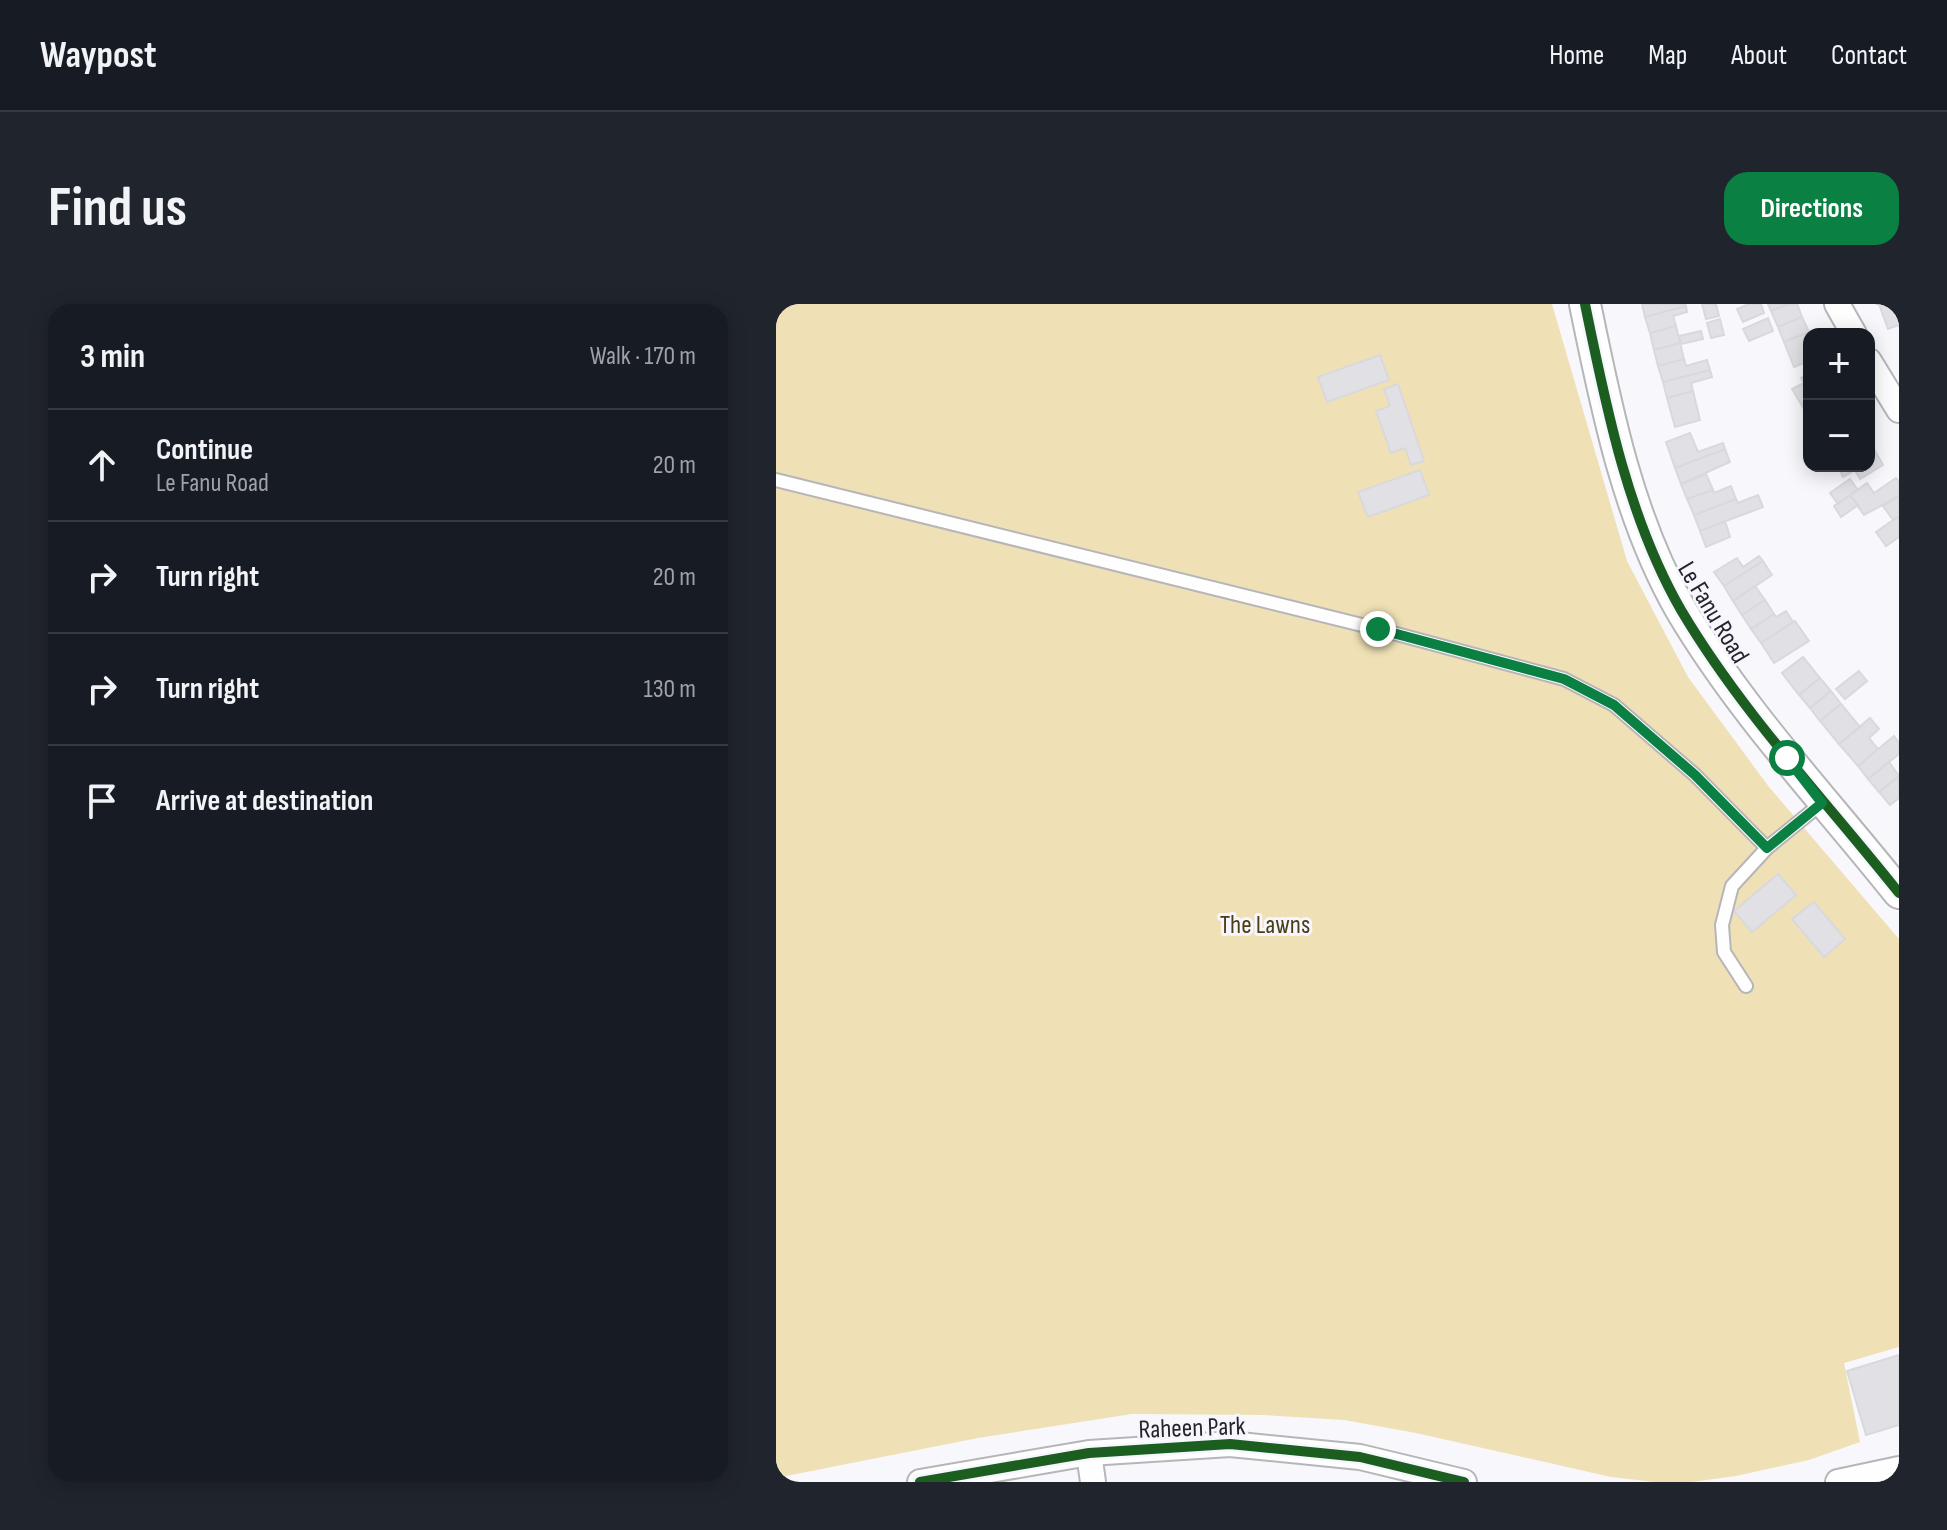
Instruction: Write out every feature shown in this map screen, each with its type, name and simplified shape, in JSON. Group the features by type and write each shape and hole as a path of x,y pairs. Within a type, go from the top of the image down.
{"street":[{"name":"Le Fanu Road","path":"1585,304 1619,448 1646,534 1681,609 1743,702 1822,803 1899,893"},
{"path":"1837,304 1851,328"},
{"path":"1875,371 1899,410"},
{"name":"Raheen Park","path":"920,1482 1089,1453 1230,1444 1360,1457 1464,1482"},
{"path":"1089,1453 1093,1482"},
{"path":"1838,1482 1899,1469"}],"lane":[{"path":"776,480 1378,629 1564,679 1614,705 1695,775 1767,848"},
{"path":"1746,986 1724,952 1722,925 1732,886 1767,848 1822,803"}],"green space":[{"name":"The Lawns","path":"776,304 1552,304 1627,561 1688,677 1769,787 1899,939 1899,1347 1844,1363 1860,1442 1809,1460 1736,1476 1691,1482 1655,1482 1611,1477 1344,1420 1263,1415 1132,1414 978,1438 776,1478"}],"building":[{"path":"1642,304 1685,304 1686,306 1645,317"},
{"path":"1702,304 1716,304 1719,316 1706,319"},
{"path":"1749,304 1761,304 1764,313 1743,322 1737,309"},
{"path":"1768,304 1789,304 1771,311"},
{"path":"1797,304 1802,317 1778,327 1771,311"},
{"path":"1879,304 1899,304 1899,325 1888,329"},
{"path":"1686,306 1687,312 1673,316 1676,326 1650,333 1645,317"},
{"path":"1802,317 1807,328 1803,328 1803,334 1784,342 1778,327"},
{"path":"1768,318 1773,331 1749,341 1743,329"},
{"path":"1720,319 1724,335 1711,338 1707,323"},
{"path":"1676,326 1680,343 1654,350 1650,333"},
{"path":"1701,331 1703,339 1681,344 1679,336"},
{"path":"1803,334 1803,363 1794,367 1784,342"},
{"path":"1680,343 1684,359 1658,366 1654,350"},
{"path":"1380,355 1389,380 1327,402 1318,377"},
{"path":"1684,359 1686,366 1707,360 1710,370 1663,382 1658,366"},
{"path":"1710,370 1712,377 1691,383 1693,391 1667,398 1663,382"},
{"path":"1398,384 1424,461 1411,465 1405,448 1391,453 1376,411 1390,406 1384,389"},
{"path":"1803,384 1803,403 1801,404 1792,389"},
{"path":"1693,391 1700,420 1675,427 1667,398"},
{"path":"1690,433 1698,452 1723,443 1725,449 1675,468 1666,442"},
{"path":"1725,449 1730,462 1681,484 1675,468"},
{"path":"1875,451 1883,465 1875,470"},
{"path":"1420,470 1429,495 1368,517 1358,492"},
{"path":"1856,472 1872,472 1860,479"},
{"path":"1706,474 1713,490 1687,499 1681,484"},
{"path":"1896,478 1899,496 1864,515 1850,495 1867,483 1874,493"},
{"path":"1850,479 1858,490 1838,504 1830,493"},
{"path":"1731,486 1736,499 1694,515 1687,499"},
{"path":"1758,495 1763,507 1700,531 1694,515 1736,499 1738,503"},
{"path":"1850,495 1858,505 1841,517 1834,506"},
{"path":"1899,496 1899,516 1893,520 1883,506"},
{"path":"1899,516 1899,537 1886,546 1876,532"},
{"path":"1725,521 1730,537 1706,547 1700,531"},
{"path":"1759,556 1763,561 1724,586 1714,572 1737,558 1743,567"},
{"path":"1763,561 1772,575 1733,601 1724,586"},
{"path":"1755,586 1765,600 1742,615 1733,601"},
{"path":"1765,600 1774,614 1751,629 1742,615"},
{"path":"1786,611 1793,622 1761,643 1751,629 1774,614 1776,617"},
{"path":"1795,621 1809,641 1774,663 1761,643"},
{"path":"1803,657 1820,678 1799,695 1782,673"},
{"path":"1859,671 1867,681 1845,699 1836,689"},
{"path":"1820,678 1831,691 1810,708 1799,695"},
{"path":"1831,691 1841,704 1820,721 1810,708"},
{"path":"1841,704 1860,727 1839,744 1820,721"},
{"path":"1870,718 1879,729 1869,738 1878,749 1858,766 1839,744"},
{"path":"1894,736 1899,743 1899,754 1868,779 1858,766"},
{"path":"1889,762 1899,776 1879,792 1868,779"},
{"path":"1899,776 1899,798 1890,805 1879,792"},
{"path":"1778,874 1796,895 1752,932 1734,911"},
{"path":"1814,902 1845,939 1824,957 1792,919"},
{"path":"1899,1355 1899,1425 1866,1435 1847,1371"}],"cycle path":[{"path":"1585,304 1601,382 1633,500 1663,575 1681,610 1730,685 1899,893"},
{"path":"920,1482 1089,1453 1230,1444 1360,1457 1464,1482"}],"route":[{"path":"1378,629 1564,679 1614,705 1695,775 1767,848 1822,803 1787,758"}]}
